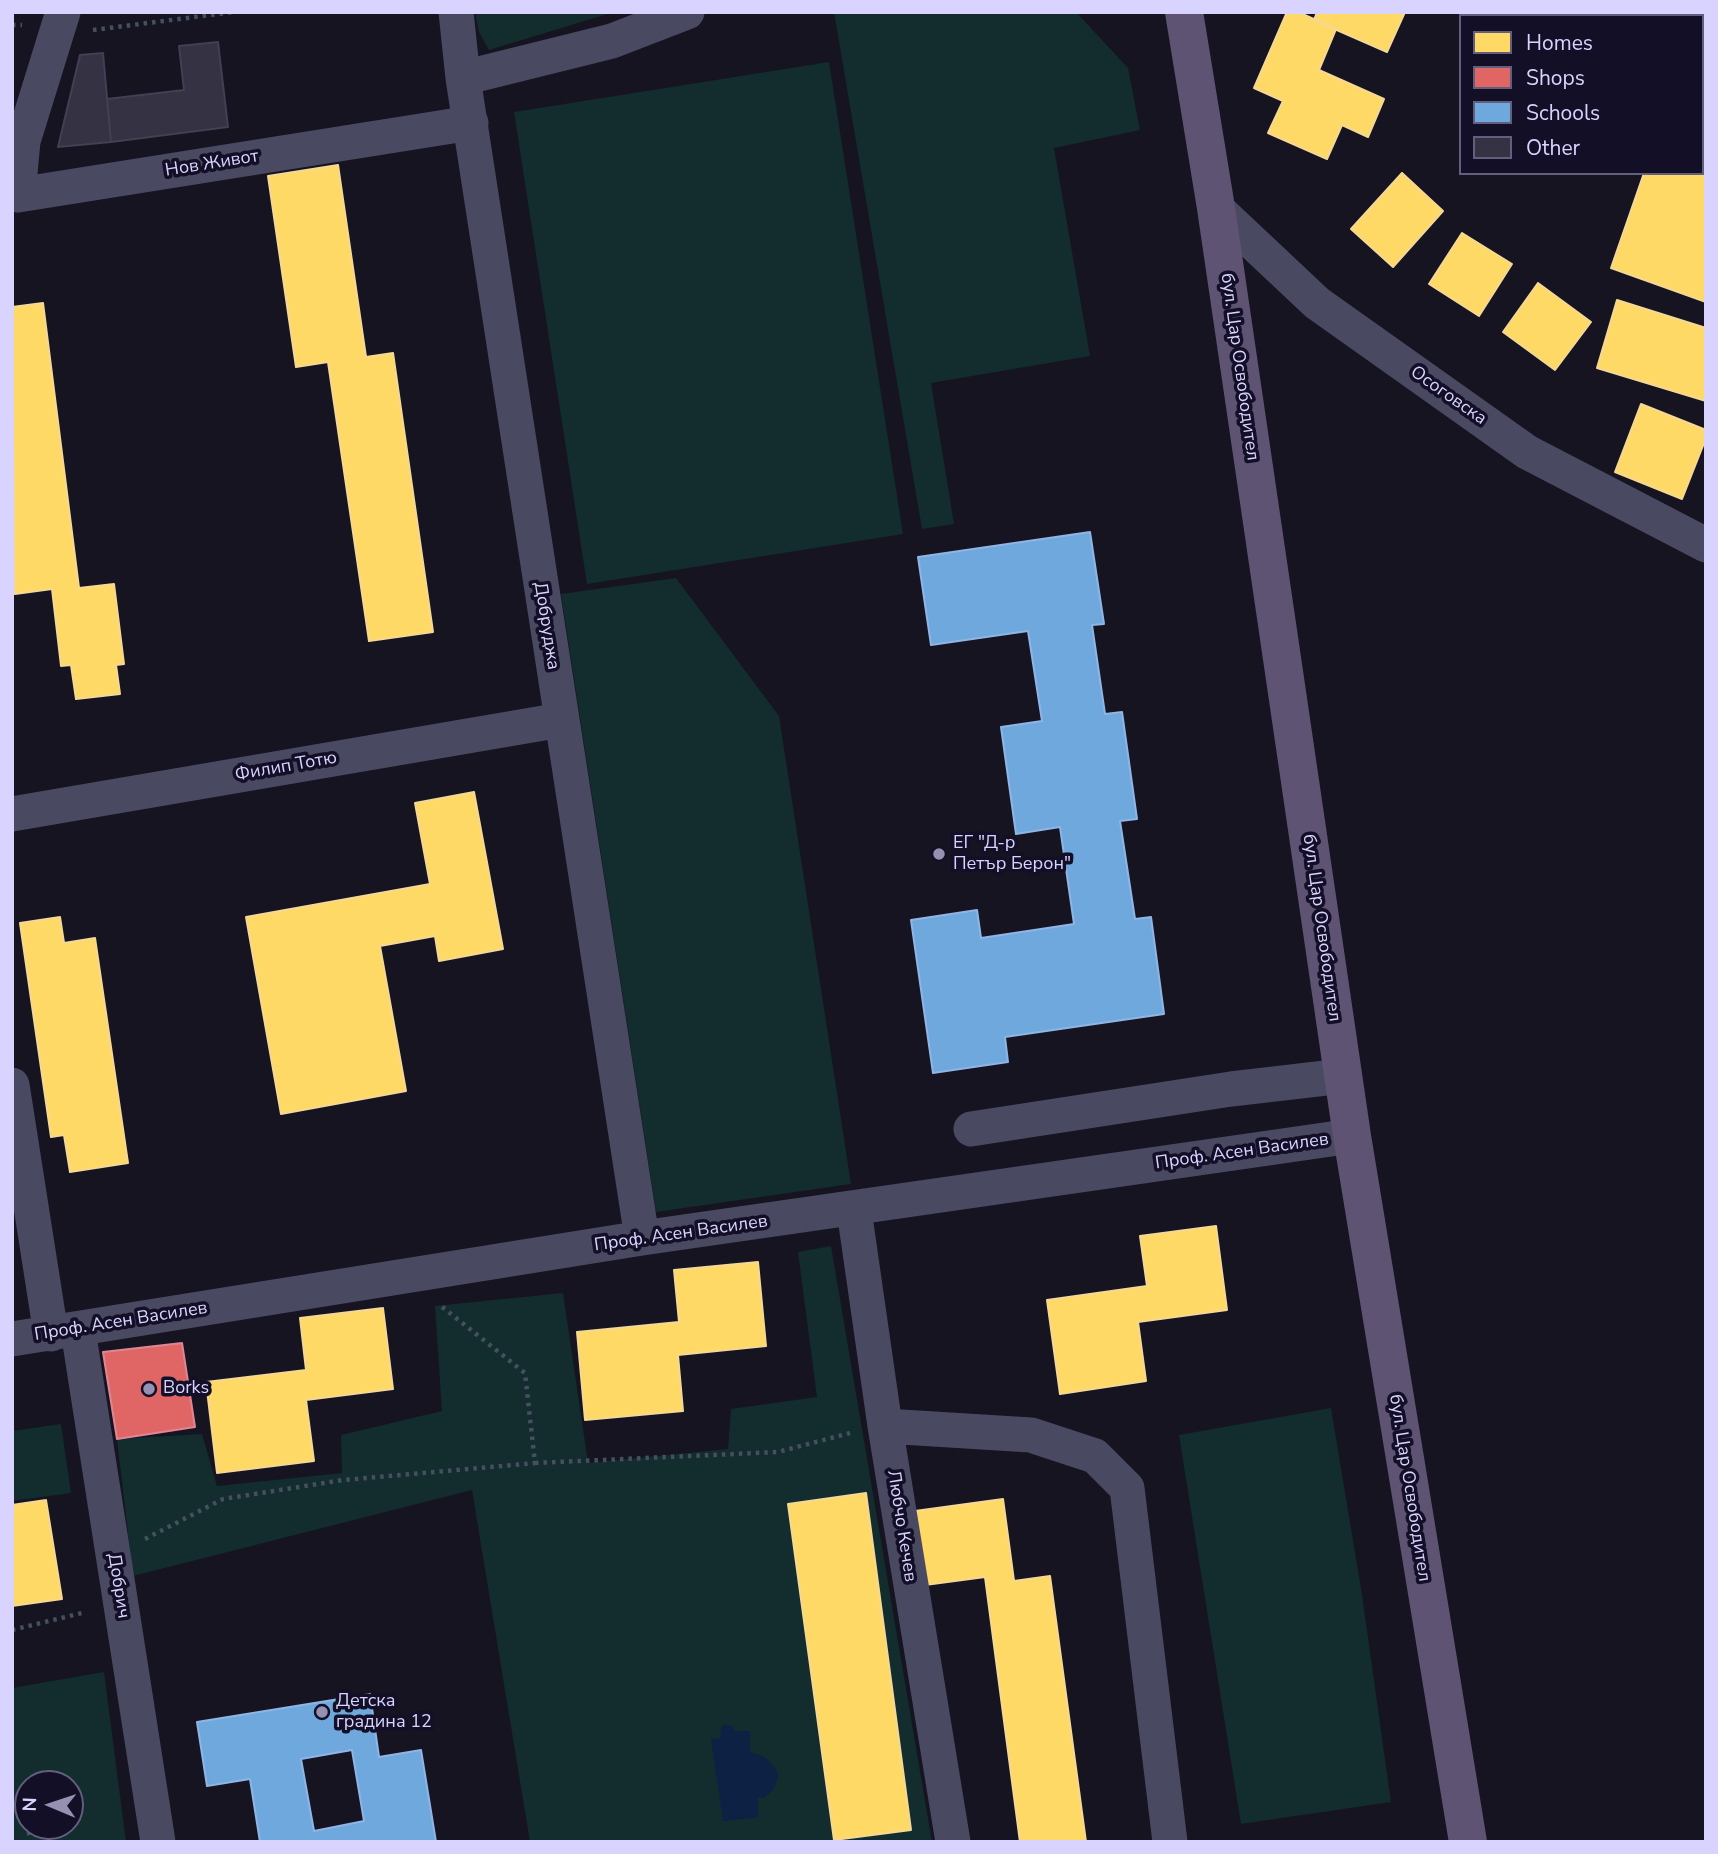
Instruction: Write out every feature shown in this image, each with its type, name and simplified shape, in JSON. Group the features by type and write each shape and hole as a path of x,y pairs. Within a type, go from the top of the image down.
{"main road":[{"name":"бул. Цар Освободител","path":"1184,12 1216,208 1352,1136 1468,1842"}],"street":[{"name":"Добруджа","path":"456,12 463,78 642,1238"},
{"path":"463,78 612,41 687,12"},
{"name":"Нов Живот","path":"61,23 18,142 15,196 471,123"},
{"name":"Осоговска","path":"1216,208 1317,303 1527,452 1702,533"},
{"name":"Филип Тотю","path":"12,814 561,720"},
{"path":"971,1129 1231,1089 1343,1076"},
{"name":"Добрич","path":"12,1085 113,1555 158,1842"},
{"name":"Проф. Асен Василев","path":"12,1339 642,1238 854,1210 1352,1136"},
{"name":"Любчо Кечев","path":"854,1210 873,1428 953,1842"},
{"path":"873,1428 1031,1435 1095,1456 1127,1488 1170,1842"}],"path":[{"path":"61,23 234,12"},
{"path":"405,1278 525,1373 535,1463"},
{"path":"113,1555 223,1499 343,1480 535,1463 778,1452 873,1428"}],"green space":[{"path":"475,12 614,12 489,50 479,32"},
{"path":"834,12 1076,12 1128,68 1140,130 1054,148 1090,356 931,383 954,524 922,529"},
{"path":"829,62 903,534 587,584 514,112"},
{"path":"676,578 779,716 851,1184 656,1212 561,594"},
{"path":"831,1246 932,1842 530,1842 472,1490 133,1576 117,1439 202,1434 217,1486 342,1473 341,1435 442,1411 435,1306 563,1293 588,1463 728,1449 731,1409 817,1397 798,1252"},
{"path":"1331,1408 1362,1595 1391,1802 1241,1824 1179,1435"},
{"path":"61,1424 71,1493 12,1501 12,1431"},
{"path":"104,1672 126,1842 12,1842 12,1688"}],"water":[{"path":"722,1725 732,1726 734,1731 750,1731 750,1752 765,1757 776,1769 778,1776 774,1789 764,1798 758,1798 758,1817 723,1821 711,1739 720,1738"}],"building: Homes":[{"path":"1287,12 1298,12 1336,29 1319,70 1384,99 1368,137 1342,125 1327,159 1268,133 1283,101 1254,88"},
{"path":"1317,12 1405,12 1387,52 1314,20"},
{"path":"1654,12 1659,14 1584,14"},
{"path":"1704,30 1706,302 1611,268 1643,175 1704,175"},
{"path":"338,165 366,357 393,353 433,632 369,641 328,362 296,367 268,176"},
{"path":"1402,173 1443,211 1393,267 1351,229"},
{"path":"1462,233 1512,264 1479,316 1429,284"},
{"path":"1538,283 1591,322 1555,370 1503,332"},
{"path":"1617,300 1706,328 1706,401 1597,368"},
{"path":"43,303 79,588 114,584 124,664 116,665 120,694 76,699 71,665 61,666 52,589 15,594 12,307"},
{"path":"1641,404 1706,430 1706,438 1682,499 1615,472"},
{"path":"474,792 503,949 439,961 435,936 380,946 406,1091 281,1114 246,917 430,884 415,803"},
{"path":"60,917 64,943 95,938 128,1163 70,1172 64,1135 51,1137 20,923"},
{"path":"1216,1226 1227,1310 1138,1322 1146,1381 1060,1394 1047,1300 1147,1286 1140,1236"},
{"path":"758,1262 766,1346 678,1355 683,1411 585,1420 577,1332 679,1322 674,1270"},
{"path":"383,1308 393,1389 306,1400 314,1461 217,1473 206,1382 306,1370 300,1318"},
{"path":"866,1493 911,1830 834,1840 788,1504"},
{"path":"1003,1499 1014,1581 1050,1576 1086,1842 1020,1842 985,1577 925,1585 915,1511"},
{"path":"46,1500 62,1599 12,1606 12,1505"}],"building: Shops":[{"name":"Borks","path":"182,1343 195,1427 117,1439 103,1352"}],"building: Schools":[{"path":"1090,532 1104,624 1092,625 1105,714 1122,712 1137,819 1120,821 1135,919 1151,917 1164,1014 1005,1037 1008,1062 933,1073 911,920 977,910 981,938 1074,924 1060,827 1016,834 1001,727 1042,721 1028,631 931,645 918,557"},
{"path":"370,1694 379,1757 421,1750 436,1842 260,1842 250,1779 207,1786 197,1722","holes":["352,1750 364,1821 314,1831 301,1759"]}],"building: Other":[{"path":"218,42 228,127 111,142 107,99 184,90 179,46"},
{"path":"103,53 111,142 58,147 80,55"}],"place":[{"name":"ЕГ \"Д-р Петър Берон\"","path":"939,854"},
{"name":"Borks","path":"149,1389"},
{"name":"Детска градина 12","path":"322,1712"}]}
